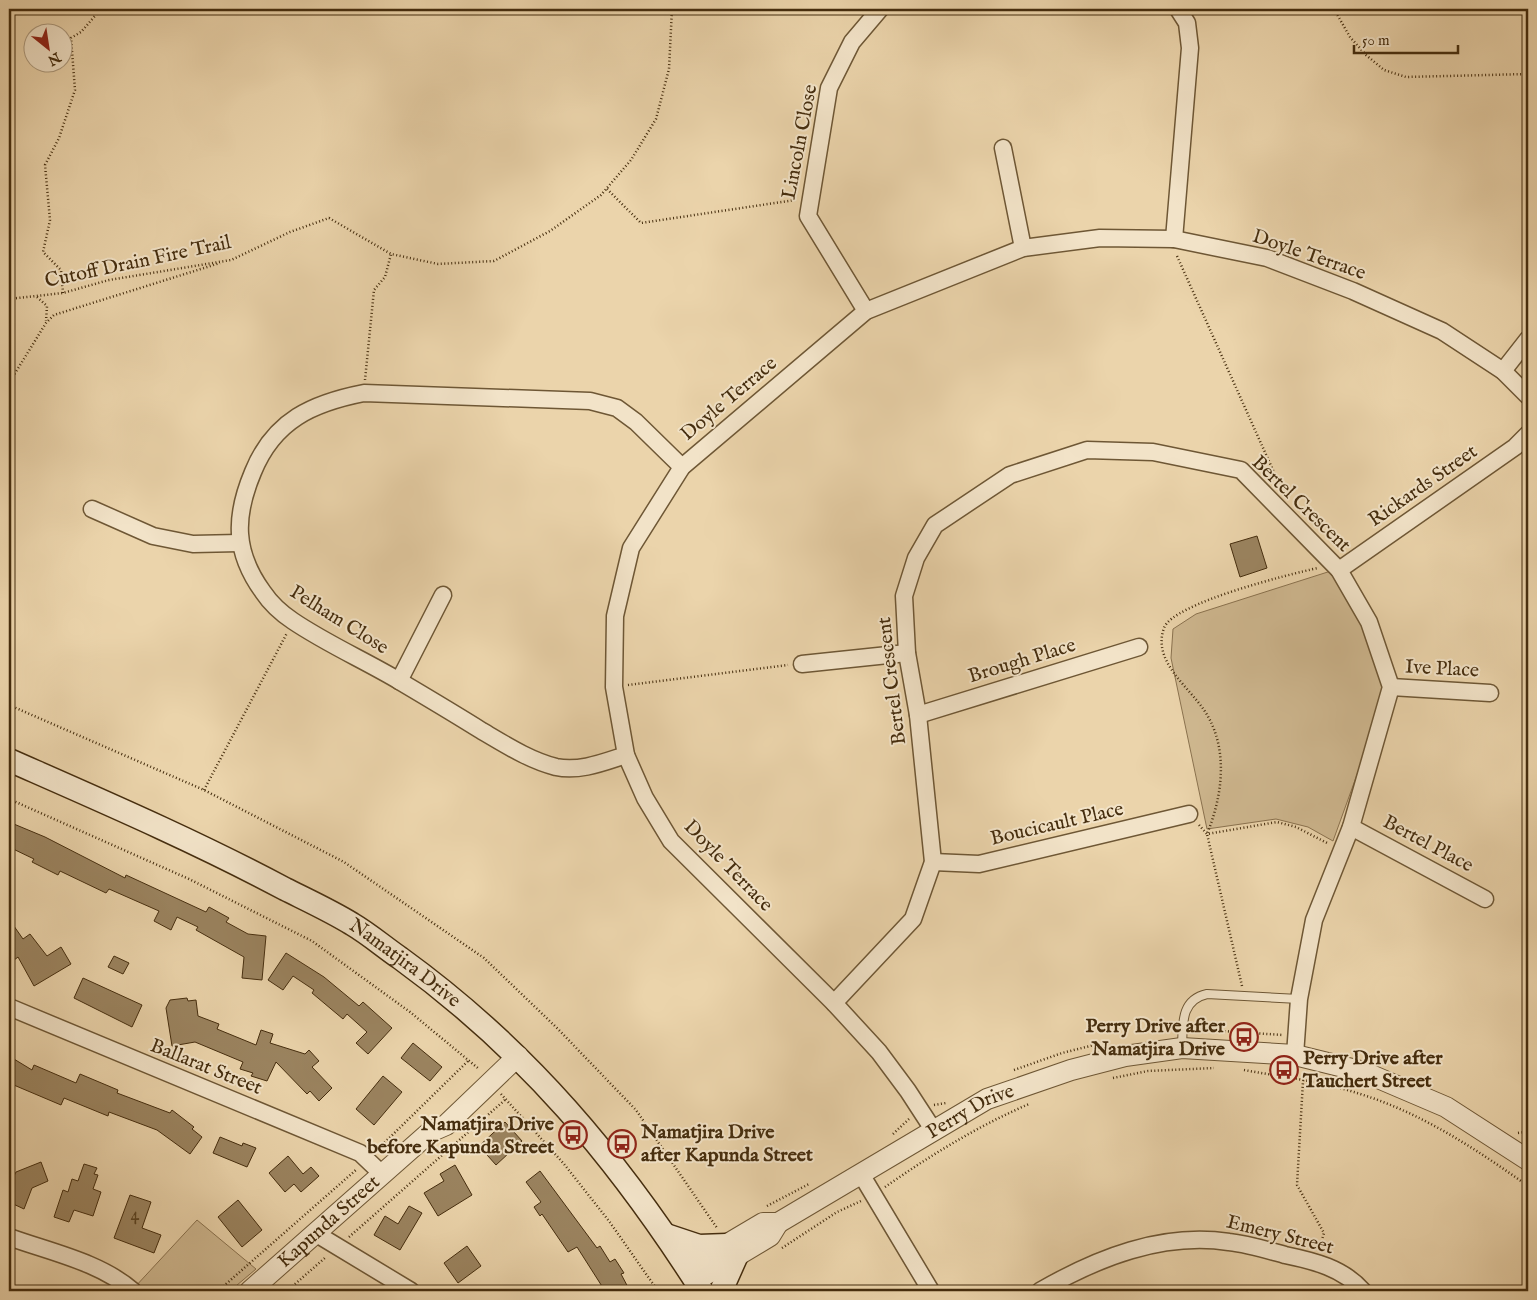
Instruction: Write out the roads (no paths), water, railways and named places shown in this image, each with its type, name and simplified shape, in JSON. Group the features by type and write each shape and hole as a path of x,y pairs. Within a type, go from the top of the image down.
{"main road":[{"name":"Namatjira Drive","path":"9,760 221,855 352,924 436,984 514,1052 578,1120 625,1178 666,1235 695,1280"},
{"path":"666,1235 699,1246 732,1250 721,1291"}],"street":[{"name":"Lincoln Close","path":"866,311 808,216 829,88 852,42 880,9"},
{"path":"1174,240 1190,48 1187,23 1178,9"},
{"path":"1003,148 1023,248"},
{"name":"Doyle Terrace","path":"934,1131 908,1091 879,1052 834,1003 671,841 645,798 626,755 614,686 615,616 631,548 682,467 866,311 1023,248 1100,238 1174,240 1266,258 1353,291 1442,331 1503,371 1528,396"},
{"path":"1503,371 1528,339"},
{"name":"Pelham Close","path":"626,755 578,768 558,767 529,758 293,621 277,609 263,592 250,570 239,543 240,514 247,486 259,457 278,432 307,409 338,398 364,393 590,401 617,408 623,412 636,422 682,467"},
{"name":"Rickards Street","path":"1339,570 1515,447 1528,434"},
{"name":"Bertel Crescent","path":"834,1003 913,918 933,862 918,715 907,653 904,596 916,558 935,525 1010,475 1087,450 1153,452 1242,470 1339,570 1369,622 1391,688"},
{"path":"92,509 153,536 193,544 239,543"},
{"path":"399,681 443,594"},
{"name":"Brough Place","path":"918,715 1139,647"},
{"path":"802,664 907,653"},
{"path":"1295,1056 1299,999 1314,920 1351,827 1391,688"},
{"name":"Ive Place","path":"1391,688 1490,693"},
{"name":"Boucicault Place","path":"933,862 979,864 1189,814"},
{"name":"Bertel Place","path":"1351,827 1485,899"},
{"name":"Ballarat Street","path":"9,1007 360,1153 382,1174"},
{"name":"Perry Drive","path":"695,1280 763,1223 778,1223 987,1099 1071,1070 1125,1056 1182,1038 1316,1058 1364,1072 1408,1089 1472,1122 1526,1155"},
{"name":"Kapunda Street","path":"250,1291 430,1132 446,1125 514,1052"},
{"path":"861,1174 931,1291"},
{"path":"315,1233 411,1291"},
{"path":"9,1237 96,1268 118,1278 133,1291"},
{"name":"Emery Street","path":"1040,1291 1066,1276 1108,1257 1168,1242 1229,1242 1315,1262 1341,1273 1363,1291"}],"lane":[{"path":"1182,1038 1182,1021 1186,1010 1198,996 1207,994 1299,999"}],"place":[{"name":"Perry Drive after Namatjira Drive","path":"1244,1037"},
{"name":"Perry Drive after Tauchert Street","path":"1284,1070"},
{"name":"Namatjira Drive before Kapunda Street","path":"573,1135"},
{"name":"Namatjira Drive after Kapunda Street","path":"622,1144"}]}
